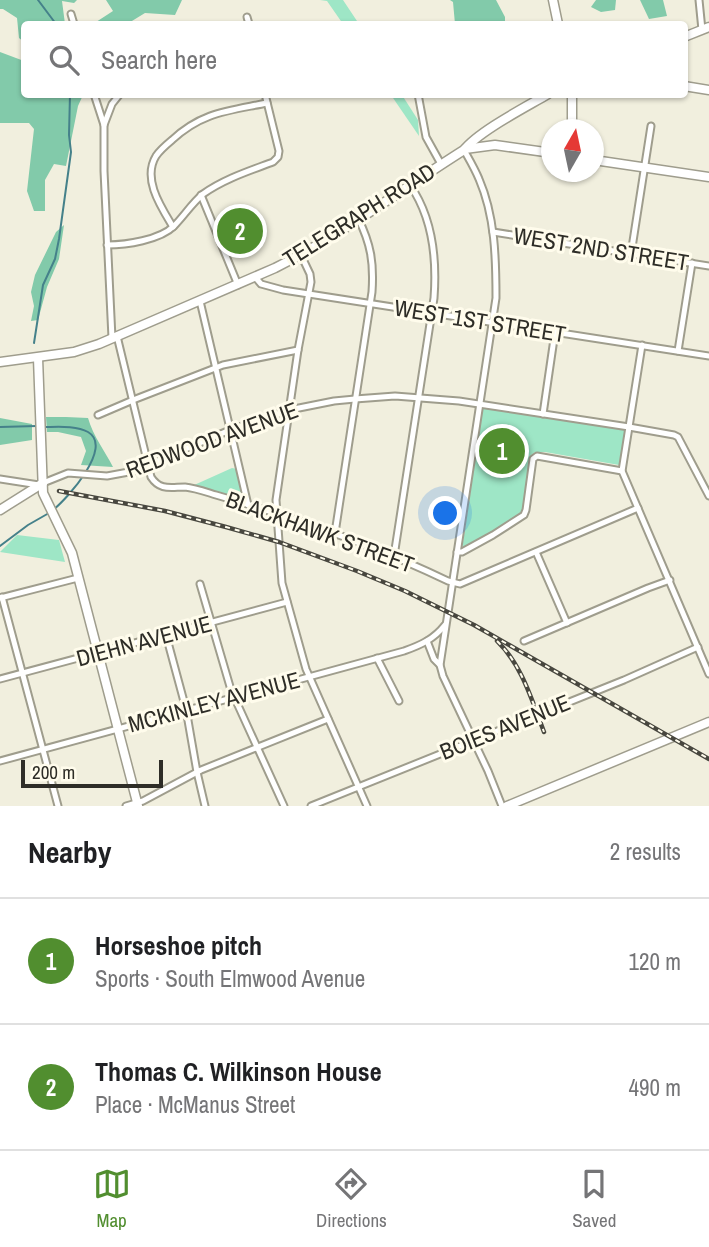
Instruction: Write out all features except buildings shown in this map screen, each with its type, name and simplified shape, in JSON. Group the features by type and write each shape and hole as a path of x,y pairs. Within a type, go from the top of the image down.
{"street":[{"path":"552,0 557,21"},
{"path":"688,35 705,29 699,0"},
{"path":"71,14 73,21"},
{"path":"688,87 709,90"},
{"path":"95,98 104,125 107,245 115,337 148,465"},
{"path":"104,125 117,98"},
{"path":"107,245 142,241 173,228 201,195 278,157 279,151 266,98"},
{"path":"419,98 426,137 441,164"},
{"name":"TELEGRAPH ROAD","path":"0,362 74,352 238,285 301,255 464,149 488,130 541,98"},
{"path":"572,98 573,119"},
{"path":"173,228 156,196 153,183 152,169 160,151 182,130 201,118 267,103"},
{"path":"631,254 651,125"},
{"path":"488,130 488,138 495,145"},
{"path":"541,152 495,145 464,149 482,188 493,232 496,298 445,625 440,665 443,676 504,806 709,723"},
{"path":"604,162 709,177"},
{"path":"394,556 435,281 430,229 419,197 410,184"},
{"path":"201,195 238,285"},
{"path":"335,533 370,303 373,261 366,234 358,218"},
{"name":"WEST 2ND STREET","path":"493,232 709,266"},
{"path":"301,255 311,282 276,500 282,583 309,676 367,806"},
{"path":"678,351 692,263"},
{"name":"WEST 1ST STREET","path":"255,277 261,284 308,293 709,356"},
{"path":"200,301 248,505"},
{"path":"543,414 555,332"},
{"path":"642,345 622,471 709,674"},
{"path":"98,415 217,367 299,350"},
{"path":"38,358 43,493 72,553 138,804"},
{"name":"REDWOOD AVENUE","path":"41,484 68,472 107,476 134,471 230,430 289,410 334,401 395,396 480,403 669,434 678,437 708,492"},
{"path":"457,552 462,552 493,535 524,514 533,459 539,456 622,471"},
{"name":"BLACKHAWK STREET","path":"148,465 156,484 163,487 185,487 276,513 394,556 453,582"},
{"path":"0,479 41,484"},
{"path":"0,510 41,484"},
{"path":"453,582 460,584 638,508"},
{"path":"536,552 568,623"},
{"path":"58,806 1,597 78,578"},
{"path":"524,641 670,580"},
{"path":"200,584 234,696 284,806"},
{"name":"DIEHN AVENUE","path":"0,679 287,602"},
{"name":"MCKINLEY AVENUE","path":"0,761 419,646 445,625"},
{"path":"166,635 186,709 205,806"},
{"path":"427,641 440,665"},
{"name":"BOIES AVENUE","path":"311,806 624,680 698,647"},
{"path":"377,658 398,701"},
{"path":"126,806 138,804 197,772 328,719"}],"green space":[{"path":"0,0 77,0 74,3 62,1 65,21 21,21 21,40 17,18 0,9"},
{"path":"106,0 182,0 175,15 145,13 132,21 98,21 113,11"},
{"path":"320,0 343,0 357,21 341,21 327,1"},
{"path":"450,0 496,0 505,21 455,21 453,2"},
{"path":"596,0 616,0 615,10 601,12 591,7"},
{"path":"640,0 663,0 667,16 649,19"},
{"path":"0,52 21,60 21,98 82,98 66,166 54,164 45,180 45,211 34,211 27,191 34,129 29,123 0,123"},
{"path":"393,98 404,98 418,120 419,136"},
{"path":"64,225 59,259 47,287 38,320 31,321 34,306 31,292 35,275 56,232"},
{"path":"483,407 625,429 619,465 535,452 530,456 523,513 465,550 462,549"},
{"path":"46,417 88,418 113,467 81,465 86,451 81,437 47,432"},
{"path":"0,418 32,424 32,440 0,445"},
{"path":"232,468 237,469 243,500 192,486"},
{"path":"17,535 59,540 65,562 0,552"}],"waterway":[{"path":"38,0 54,21"},
{"path":"34,343 43,285 55,259 59,239 71,152 70,98"},
{"path":"0,427 37,426"},
{"path":"43,427 78,428 95,439 95,449 86,472 53,510"},
{"path":"0,546 49,513"}],"railway":[{"path":"59,491 165,511 226,527 279,542 357,571 474,625 709,759"},
{"path":"497,641 520,672 544,732"}],"place":[{"name":"Thomas C. Wilkinson House","path":"240,231"},
{"name":"Horseshoe pitch","path":"502,451"}]}
